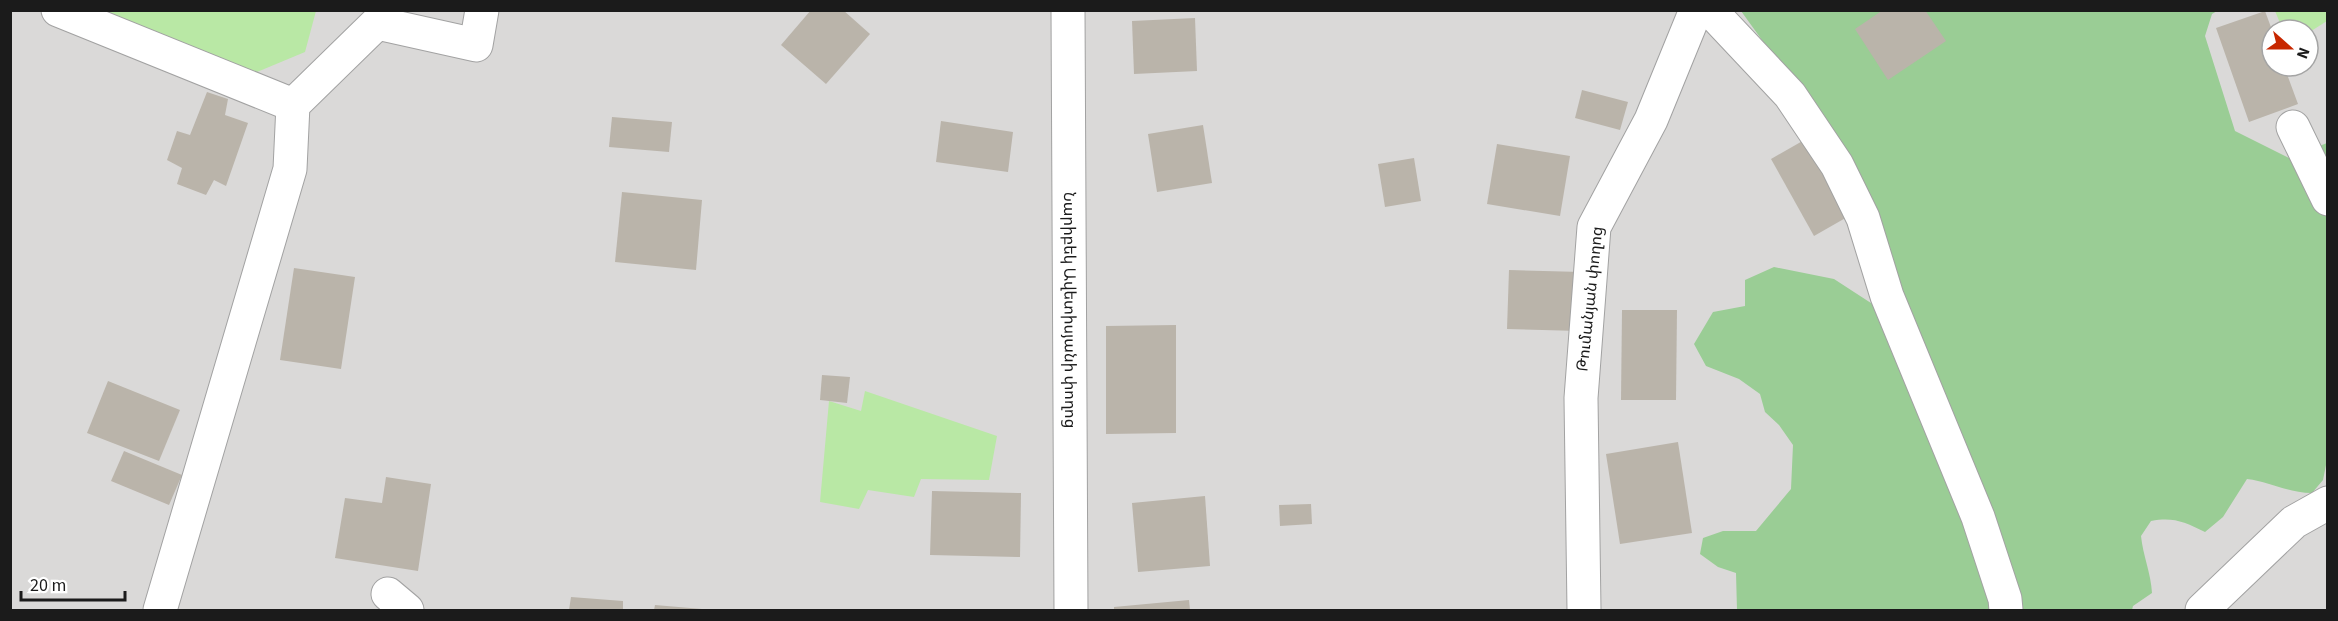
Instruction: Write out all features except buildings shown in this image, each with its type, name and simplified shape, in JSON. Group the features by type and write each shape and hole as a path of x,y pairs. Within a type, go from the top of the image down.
{"street":[{"path":"57,10 292,105"},
{"path":"160,610 290,169 292,105 377,23 476,45 482,10"},
{"name":"Նարիբեկ Ավետիսյանի փողոց","path":"1068,10 1071,610"},
{"name":"Թումանյան փողոց","path":"1584,610 1581,398 1594,227 1651,120 1696,10"},
{"path":"1710,10 1790,96 1837,165 1863,218 1887,296 1978,517 2005,599 2006,610"},
{"path":"2293,127 2328,199"},
{"path":"2202,610 2294,522 2328,503"}],"shaded area":[{"path":"11,11 2327,11 2327,610 11,610"}],"green space":[{"path":"93,11 316,11 305,52 250,75"},
{"path":"1741,11 2217,11 2212,14 2205,36 2235,131 2289,158 2327,143 2328,455 2323,480 2312,493 2247,479 2223,517 2205,532 2179,521 2151,521 2141,536 2152,593 2133,606 2132,610 1737,610 1736,573 1718,567 1700,554 1703,538 1723,531 1756,531 1791,489 1793,445 1779,425 1765,412 1760,394 1739,379 1706,366 1694,344 1713,312 1745,306 1745,280 1774,267 1834,279 1874,305 1877,224 1790,79"},
{"path":"2275,11 2327,11 2327,21 2320,25 2320,18 2278,18"},
{"path":"865,391 997,436 989,480 921,479 914,497 868,490 859,509 820,502 829,401 861,411"}]}
